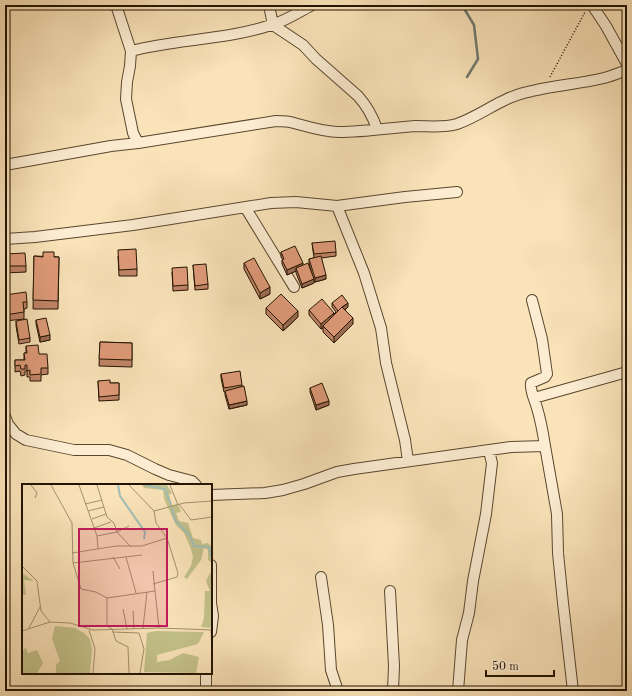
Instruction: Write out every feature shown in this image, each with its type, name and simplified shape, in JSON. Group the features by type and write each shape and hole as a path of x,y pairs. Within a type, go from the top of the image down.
{"street":[{"path":"116,5 131,51 126,99 133,133 138,143"},
{"path":"268,5 273,25 303,45 316,59 358,96 370,112 377,129"},
{"path":"131,51 152,46 251,31 273,25 312,5"},
{"path":"588,8 606,26 627,64"},
{"path":"5,165 111,146 276,121 294,123 324,131 337,132 451,125 476,115 503,100 517,95 544,88 605,78 627,70"},
{"path":"5,239 35,237 133,225 271,203 296,202 337,206 457,192"},
{"path":"337,206 364,273 381,328 386,363 405,440 408,461"},
{"path":"245,207 294,287"},
{"path":"532,300 542,339 547,374 546,377 531,383 544,433 557,514 558,553 573,691"},
{"path":"534,398 627,372"},
{"path":"5,416 8,424 16,434 26,440 74,450 109,450 127,455 154,469 169,475 192,481 195,484"},
{"path":"212,496 264,493 283,490 337,472 354,468 511,447 545,446"},
{"path":"458,691 462,640 469,613 473,581 486,514 492,463 488,451"},
{"path":"321,577 328,625 331,670 338,691"},
{"path":"390,591 394,666 393,691"},
{"path":"212,603 212,624"},
{"path":"206,674 206,691"}],"path":[{"path":"544,88 588,8"}],"building":[{"path":"335,241 336,252 314,254 312,243"},
{"path":"295,246 303,263 287,270 282,260 284,259 281,252"},
{"path":"136,249 137,269 119,270 118,250"},
{"path":"43,252 54,252 54,257 59,257 58,301 33,300 34,256 43,257"},
{"path":"25,253 26,266 5,266 5,254"},
{"path":"321,256 326,275 315,278 309,259"},
{"path":"254,258 270,287 260,293 244,263"},
{"path":"308,263 314,279 302,284 296,268"},
{"path":"206,264 208,284 195,286 193,265"},
{"path":"187,267 188,285 173,286 172,268"},
{"path":"26,292 27,302 23,302 24,312 5,315 5,295"},
{"path":"281,294 298,311 283,325 266,308"},
{"path":"342,295 348,303 338,311 332,303"},
{"path":"322,299 334,313 321,324 309,310"},
{"path":"342,307 353,318 334,337 323,326"},
{"path":"46,318 50,335 40,337 36,320"},
{"path":"27,319 30,338 19,340 16,321"},
{"path":"100,342 132,343 132,360 99,359"},
{"path":"38,345 39,354 47,354 48,368 41,368 41,374 30,375 30,370 27,371 27,365 25,365 25,369 21,369 20,365 15,366 15,360 25,360 24,353 27,353 26,346"},
{"path":"240,371 242,385 224,388 221,374"},
{"path":"110,380 110,383 119,383 119,395 99,397 98,381"},
{"path":"322,383 329,401 316,405 310,388"},
{"path":"244,386 247,401 229,405 225,391"}],"waterway":[{"path":"462,5 474,25 478,59 467,77"}]}
